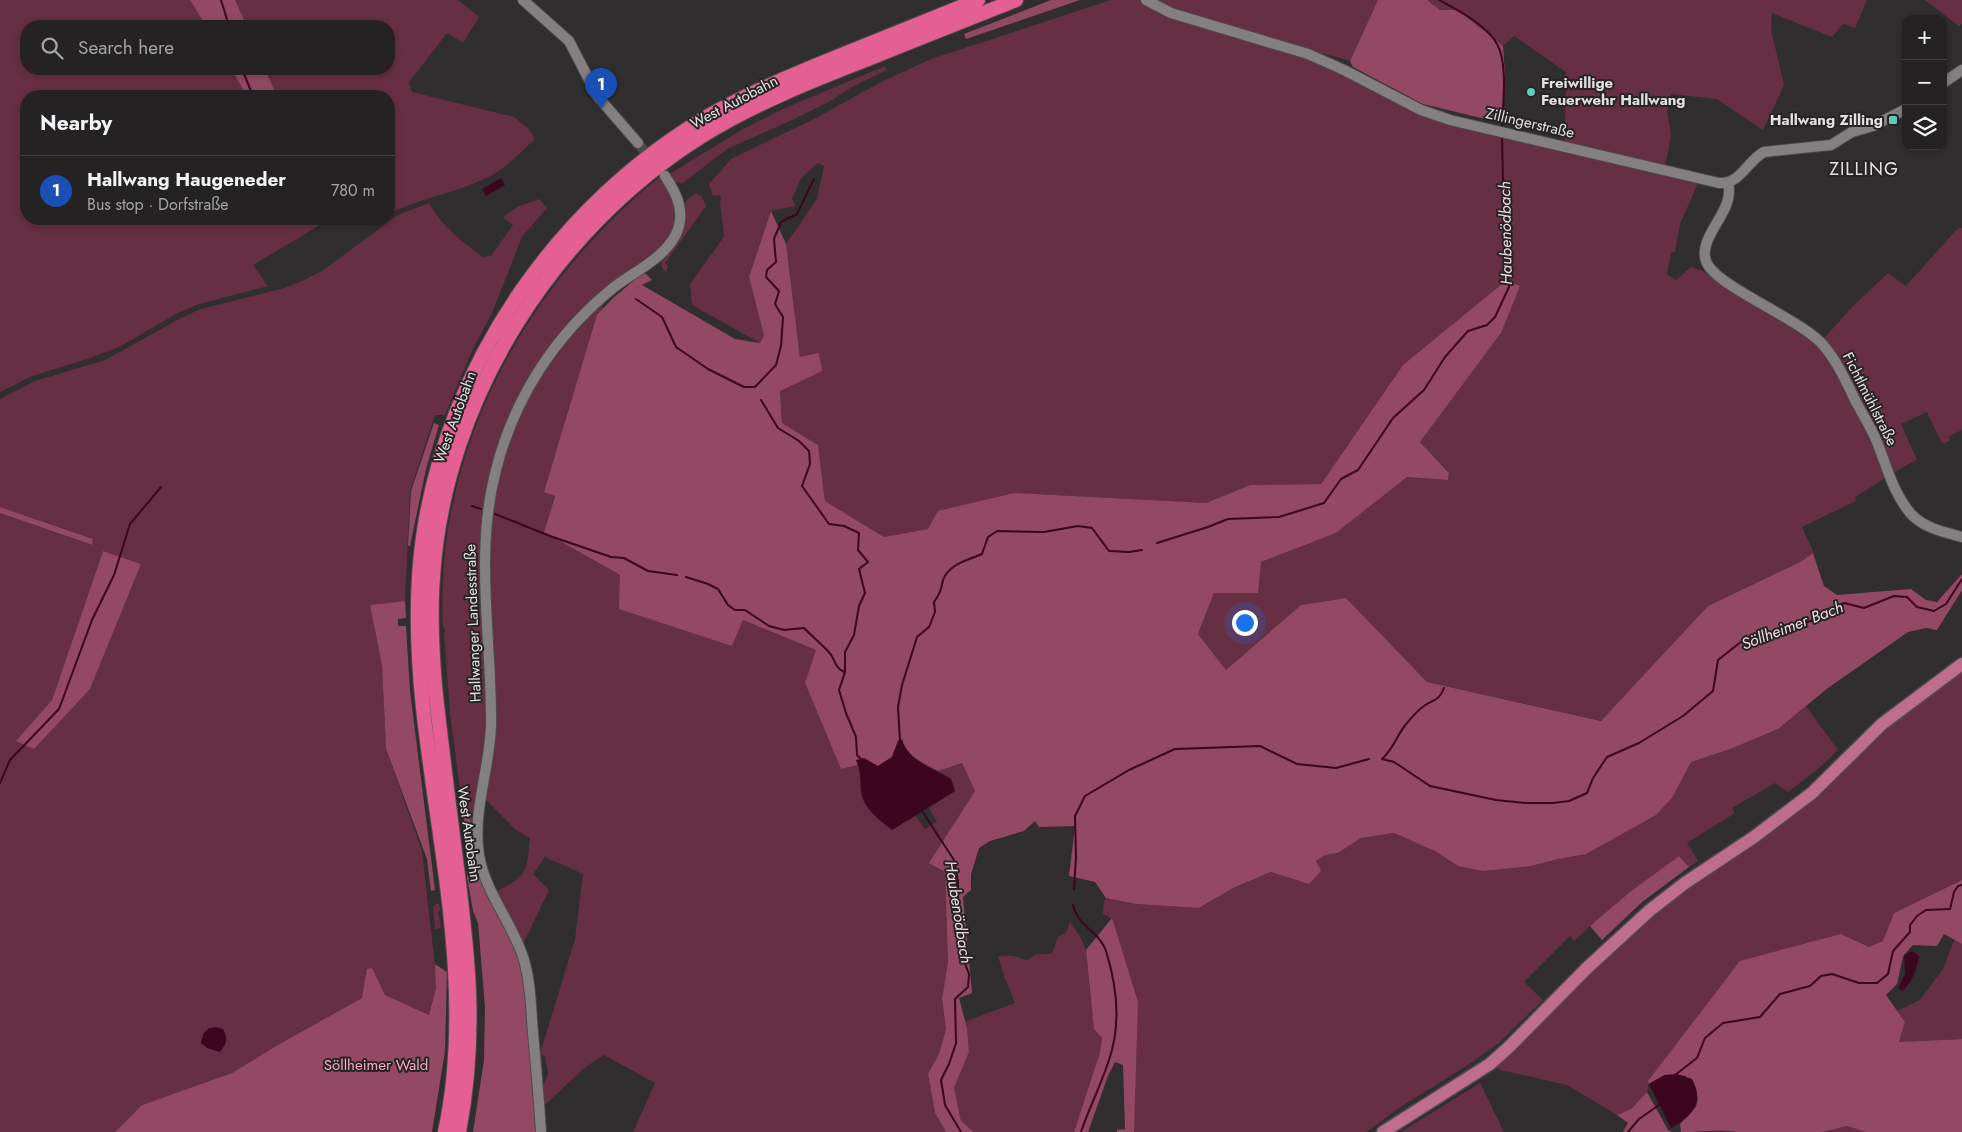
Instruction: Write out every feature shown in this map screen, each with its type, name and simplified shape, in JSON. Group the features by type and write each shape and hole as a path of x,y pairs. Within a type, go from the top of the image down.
{"highway":[{"name":"West Autobahn","path":"445,1132 455,1067 456,976 453,937 419,670 418,595 424,536 436,481 452,427 473,376 509,309 554,248 604,194 666,144 708,116 763,88 978,0"},
{"name":"West Autobahn","path":"459,1132 469,1057 470,986 464,916 434,686 432,651 433,576 444,501 472,411 487,376 524,312 574,245 613,205 672,156 715,128 769,100 1016,0"}],"main road":[{"path":"1383,1132 1490,1064 1587,968 1649,911 1812,793 1882,724 1962,664"}],"street":[{"path":"523,0 569,41 593,88 605,106 624,124 638,143"},
{"name":"Zillingerstraße","path":"1146,0 1171,13 1308,54 1344,70 1420,110 1450,120 1728,184"},
{"path":"1947,80 1962,70"},
{"path":"1728,184 1739,176 1755,157 1764,152 1831,145 1852,132 1873,126 1902,111"},
{"name":"Hallwanger Landesstraße","path":"541,1132 531,1000 526,968 516,939 485,878 478,843 478,821 490,726 485,568 486,519 492,482 508,430 531,382 547,358 562,338 595,303 664,250 676,235 681,211 678,200 665,176"},
{"name":"Fichtlmühlstraße","path":"1728,184 1730,197 1708,241 1704,255 1706,263 1718,276 1776,311 1820,341 1833,358 1877,441 1892,483 1912,514 1928,526 1962,537"}],"shaded area":[{"path":"0,0 190,0 202,20 20,20 20,75 235,75 243,90 20,90 20,225 320,225 253,265 268,286 199,304 176,314 121,346 88,359 32,376 0,392"},
{"path":"235,0 458,0 479,17 463,43 447,33 409,82 412,92 514,117 528,128 533,134 534,140 510,162 490,176 471,185 395,211 395,90 274,90 268,75 395,75 395,20 244,20"},
{"path":"1111,0 1378,0 1350,61 1236,29 1337,71 1403,105 1563,148 1565,140 1566,72 1514,36 1503,46 1458,10 1440,10 1427,0 1867,0 1855,28 1843,24 1832,37 1772,13 1771,30 1784,85 1763,130 1717,99 1671,94 1667,111 1671,135 1664,172 1699,181 1680,224 1675,252 1671,253 1667,274 1676,280 1691,267 1710,274 1819,344 1852,307 1888,273 1906,286 1957,229 1962,228 1962,430 1949,436 1950,441 1942,444 1927,412 1901,424 1917,460 1855,497 1856,501 1802,527 1814,553 1800,562 1708,606 1602,721 1427,682 1346,598 1301,605 1226,670 1198,634 1214,593 1261,562 1336,533 1407,477 1448,480 1449,472 1420,442 1501,333 1403,365 1321,484 1250,485 1206,503 1014,493 928,529 884,537 825,501 818,445 782,423 780,391 800,357 786,244 817,199 824,166 818,163 801,178 792,199 796,206 771,211 749,277 764,337 760,343 692,305 690,284 724,237 720,195 713,196 709,184 731,159 814,119 883,81 931,59"},
{"path":"1925,0 1962,0 1962,24 1959,26"},
{"path":"885,66 887,70 852,87 827,103 727,149 683,183 675,182 668,175 743,129 783,109"},
{"path":"661,176 674,200 677,212 676,223 672,233 658,249 601,293 605,321 544,532 620,575 732,646 742,620 817,650 805,683 841,769 858,765 861,772 861,793 892,829 916,816 925,829 937,822 929,808 955,791 951,779 938,771 962,763 975,791 930,863 945,872 948,962 942,999 946,1029 939,1054 928,1075 935,1113 946,1132 633,1132 655,1083 604,1055 584,1068 544,1106 543,1086 548,1074 545,1056 540,1054 575,939 583,874 545,857 533,874 549,890 523,944 497,891 515,881 524,871 528,858 530,838 516,830 487,801 478,799 473,832 467,819 464,820 450,713 444,633 446,630 443,628 444,562 454,498 472,436 498,377 530,320 569,267 612,219"},
{"path":"501,178 505,185 486,196 482,189"},
{"path":"696,193 702,197 706,206 665,263 668,266 666,273 662,267 661,259 687,200"},
{"path":"539,199 547,208 522,237 492,313 472,351 445,415 435,415 410,491 405,601 370,605 382,665 386,749 422,851 436,975 436,988 429,1015 385,995 372,968 362,998 232,1073 142,1105 115,1132 0,1132 0,513 91,545 93,539 0,507 0,399 35,381 105,360 201,309 281,289 300,282 322,271 384,225 395,225 395,217 398,215 429,203 446,226 483,257 491,256 513,225 503,217 517,207","holes":["103,551 141,564 90,689 17,741 52,700"]},
{"path":"1962,670 1962,880 1894,913 1883,941 1869,947 1841,934 1649,1081 1647,1092 1631,1109 1617,1115 1567,1085 1500,1070 1495,1066 1520,1045 1618,946 1661,909 1796,814 1868,742"},
{"path":"1806,706 1838,750 1818,769 1788,792 1775,783 1732,808 1735,813 1687,843 1698,861 1689,867 1679,856 1590,926 1574,941 1570,936 1524,982 1543,1000 1499,1043 1468,1065 1402,1106 1366,1132 1134,1132 1112,919 1103,914 1106,898 1136,904 1199,908 1233,888 1272,872 1309,884 1316,861 1325,855 1338,853 1361,838 1394,833 1435,851 1458,866 1531,866 1558,859 1672,798 1691,762 1733,748 1778,729"},
{"path":"902,739 909,753 915,758 951,779 955,791 892,830 868,808 862,796 860,771 856,760 864,758 878,766 892,757 898,741"},
{"path":"439,904 440,910 438,912 441,928 435,929 433,906"},
{"path":"1070,922 1081,938 1086,950 1094,1029 1102,1038 1100,1052 1074,1132 974,1132 961,1121 954,1088 969,1052 966,1021 1015,1003 998,956 1013,956 1027,960 1036,954 1052,954 1058,937 1066,933"},
{"path":"1954,940 1962,944 1962,1039 1899,1042 1905,1022 1897,1011 1920,1000 1943,969"},
{"path":"1912,951 1919,956 1917,966 1911,980 1902,991 1898,988 1905,974 1904,955"},
{"path":"209,1028 223,1029 226,1035 225,1044 220,1052 207,1048 201,1043 203,1034"},
{"path":"1677,1074 1692,1079 1696,1087 1697,1102 1685,1119 1671,1128 1649,1084 1664,1075"},
{"path":"1480,1083 1504,1132 1401,1132"},
{"path":"1847,1126 1866,1132 1822,1132"}],"green space":[{"path":"190,0 235,0 244,20 202,20"},
{"path":"1051,0 1080,0 966,39 964,34"},
{"path":"1378,0 1427,0 1440,10 1458,10 1503,46 1505,75 1502,123 1423,104 1353,67 1350,61"},
{"path":"235,75 268,75 274,90 243,90"},
{"path":"771,211 786,244 800,357 819,353 822,371 780,391 782,423 818,445 825,501 884,537 928,529 938,511 1014,493 1206,503 1250,485 1321,484 1403,365 1507,280 1520,286 1501,333 1420,442 1449,473 1448,480 1407,477 1336,533 1261,562 1258,593 1214,593 1198,634 1226,670 1301,605 1346,598 1427,682 1601,721 1708,606 1800,562 1813,553 1824,586 1837,595 1911,589 1926,600 1937,602 1962,574 1962,590 1937,630 1926,628 1908,632 1828,688 1778,729 1733,748 1691,762 1672,798 1656,815 1586,854 1531,866 1483,871 1458,866 1435,851 1394,833 1361,838 1338,853 1325,855 1316,861 1321,871 1309,884 1271,872 1233,888 1199,908 1136,904 1106,898 1095,882 1069,876 1075,826 1039,827 1035,821 1024,831 990,841 979,848 971,874 971,890 963,897 972,993 959,998 967,1028 969,1052 954,1088 961,1121 974,1132 946,1132 935,1113 928,1074 939,1054 946,1029 942,999 948,962 945,872 929,863 975,791 962,763 938,771 911,755 902,740 898,741 892,757 878,766 856,760 858,765 841,769 805,683 816,650 743,620 732,646 619,609 620,575 544,532 555,496 544,492 597,315 613,298 644,272 652,280 642,285 735,339 760,343 764,336 749,277"},
{"path":"434,423 439,425 426,469 410,546 408,546 411,491"},
{"path":"0,507 93,539 92,545 0,513"},
{"path":"103,551 141,564 90,689 34,749 16,741 52,700"},
{"path":"405,601 406,618 398,619 398,626 406,626 410,691 435,890 431,891 427,859 386,749 382,665 370,605"},
{"path":"465,818 470,818 479,875 511,938 523,970 528,1008 536,1132 473,1132 484,1060 485,1007 478,923 473,911 467,877 469,865"},
{"path":"1679,856 1689,867 1642,902 1602,940 1590,926 1630,892"},
{"path":"1962,880 1962,944 1944,934 1937,946 1913,945 1903,956 1897,984 1886,995 1905,1022 1899,1042 1962,1039 1962,1132 1866,1132 1847,1126 1822,1132 1681,1132 1680,1124 1696,1107 1698,1098 1686,1076 1666,1076 1649,1084 1648,1081 1740,961 1841,934 1869,947 1883,941 1894,913"},
{"path":"1112,918 1138,1002 1134,1132 1117,1132 1117,1130 1125,1129 1123,1065 1115,1062 1088,1132 1074,1132 1100,1052 1102,1038 1094,1029 1086,950"},
{"name":"Söllheimer Wald","path":"435,964 447,972 445,1051 432,1132 115,1132 142,1105 232,1073 362,998 367,969 372,968 385,995 429,1015 436,988"},
{"path":"1647,1092 1668,1130 1672,1132 1623,1132 1628,1123 1617,1115 1631,1109"}],"waterway":[{"path":"221,0 227,20"},
{"name":"Haubenödbach","path":"1439,0 1479,24 1497,44 1504,72 1502,125"},
{"path":"244,75 251,90"},
{"name":"Haubenödbach","path":"1157,543 1228,519 1279,517 1324,503 1341,479 1358,470 1393,418 1424,390 1445,357 1468,331 1487,325 1495,317 1509,287 1504,227 1502,136"},
{"path":"636,299 662,317 676,347 708,369 744,387 755,387 776,365 781,346 783,317 775,304 779,291 766,277 767,270 776,262 774,239 781,222 797,214 814,179"},
{"path":"761,400 778,428 799,441 809,451 810,464 802,486 829,524 844,526 859,533 858,550 868,562 859,569 865,593 859,606 854,635 845,652 845,672 839,690 856,737 857,755 862,760"},
{"path":"0,783 10,760 59,709 92,620 114,575 130,524 161,487"},
{"path":"472,506 481,509"},
{"path":"495,514 550,536 611,557 624,558 648,571 677,575"},
{"name":"Haubenödbach","path":"900,741 898,707 902,685 917,637 929,627 935,612 934,602 938,597 946,575 954,566 982,554 988,537 997,531 1044,532 1078,526 1092,528 1109,551 1129,552 1142,550"},
{"path":"686,577 718,589 728,605 735,610 745,610 769,626 784,630 804,628 828,651 836,665 844,672"},
{"name":"Söllheimer Bach","path":"1382,759 1394,762 1430,786 1496,800 1525,803 1569,801 1587,793 1593,778 1607,757 1639,743 1683,716 1713,691 1718,660 1742,641 1789,630 1815,619 1844,603 1864,608 1894,596 1907,597 1917,607 1934,611 1946,604 1962,579"},
{"path":"1382,759 1411,718 1438,698 1444,688"},
{"name":"Söllheimer Bach","path":"1074,889 1076,857 1075,816 1085,796 1129,770 1175,749 1260,746 1297,764 1336,768 1369,759"},
{"name":"Haubenödbach","path":"922,811 954,860 958,882 958,905 964,961 969,974 968,987 955,999 956,1043 941,1080 945,1105 961,1132"},
{"path":"1675,1075 1697,1058 1705,1038 1723,1023 1760,1017 1780,994 1810,986 1821,976 1832,974 1859,983 1877,983 1888,974 1893,951 1910,932 1910,925 1917,916 1926,910 1950,909 1954,892 1958,886 1962,885"},
{"name":"Söllheimer Bach","path":"1073,905 1079,919 1099,939 1106,951 1113,978 1116,1006 1113,1047 1081,1132"},
{"path":"1628,1132 1639,1119 1662,1103"}],"tunnel":[{"path":"638,143 653,162"}],"place":[{"name":"Freiwillige Feuerwehr Hallwang","path":"1531,92"},
{"name":"Hallwang Haugeneder","path":"601,109"},
{"name":"Hallwang Zilling","path":"1893,120"}],"district":[{"name":"ZILLING","path":"1864,169"}]}
